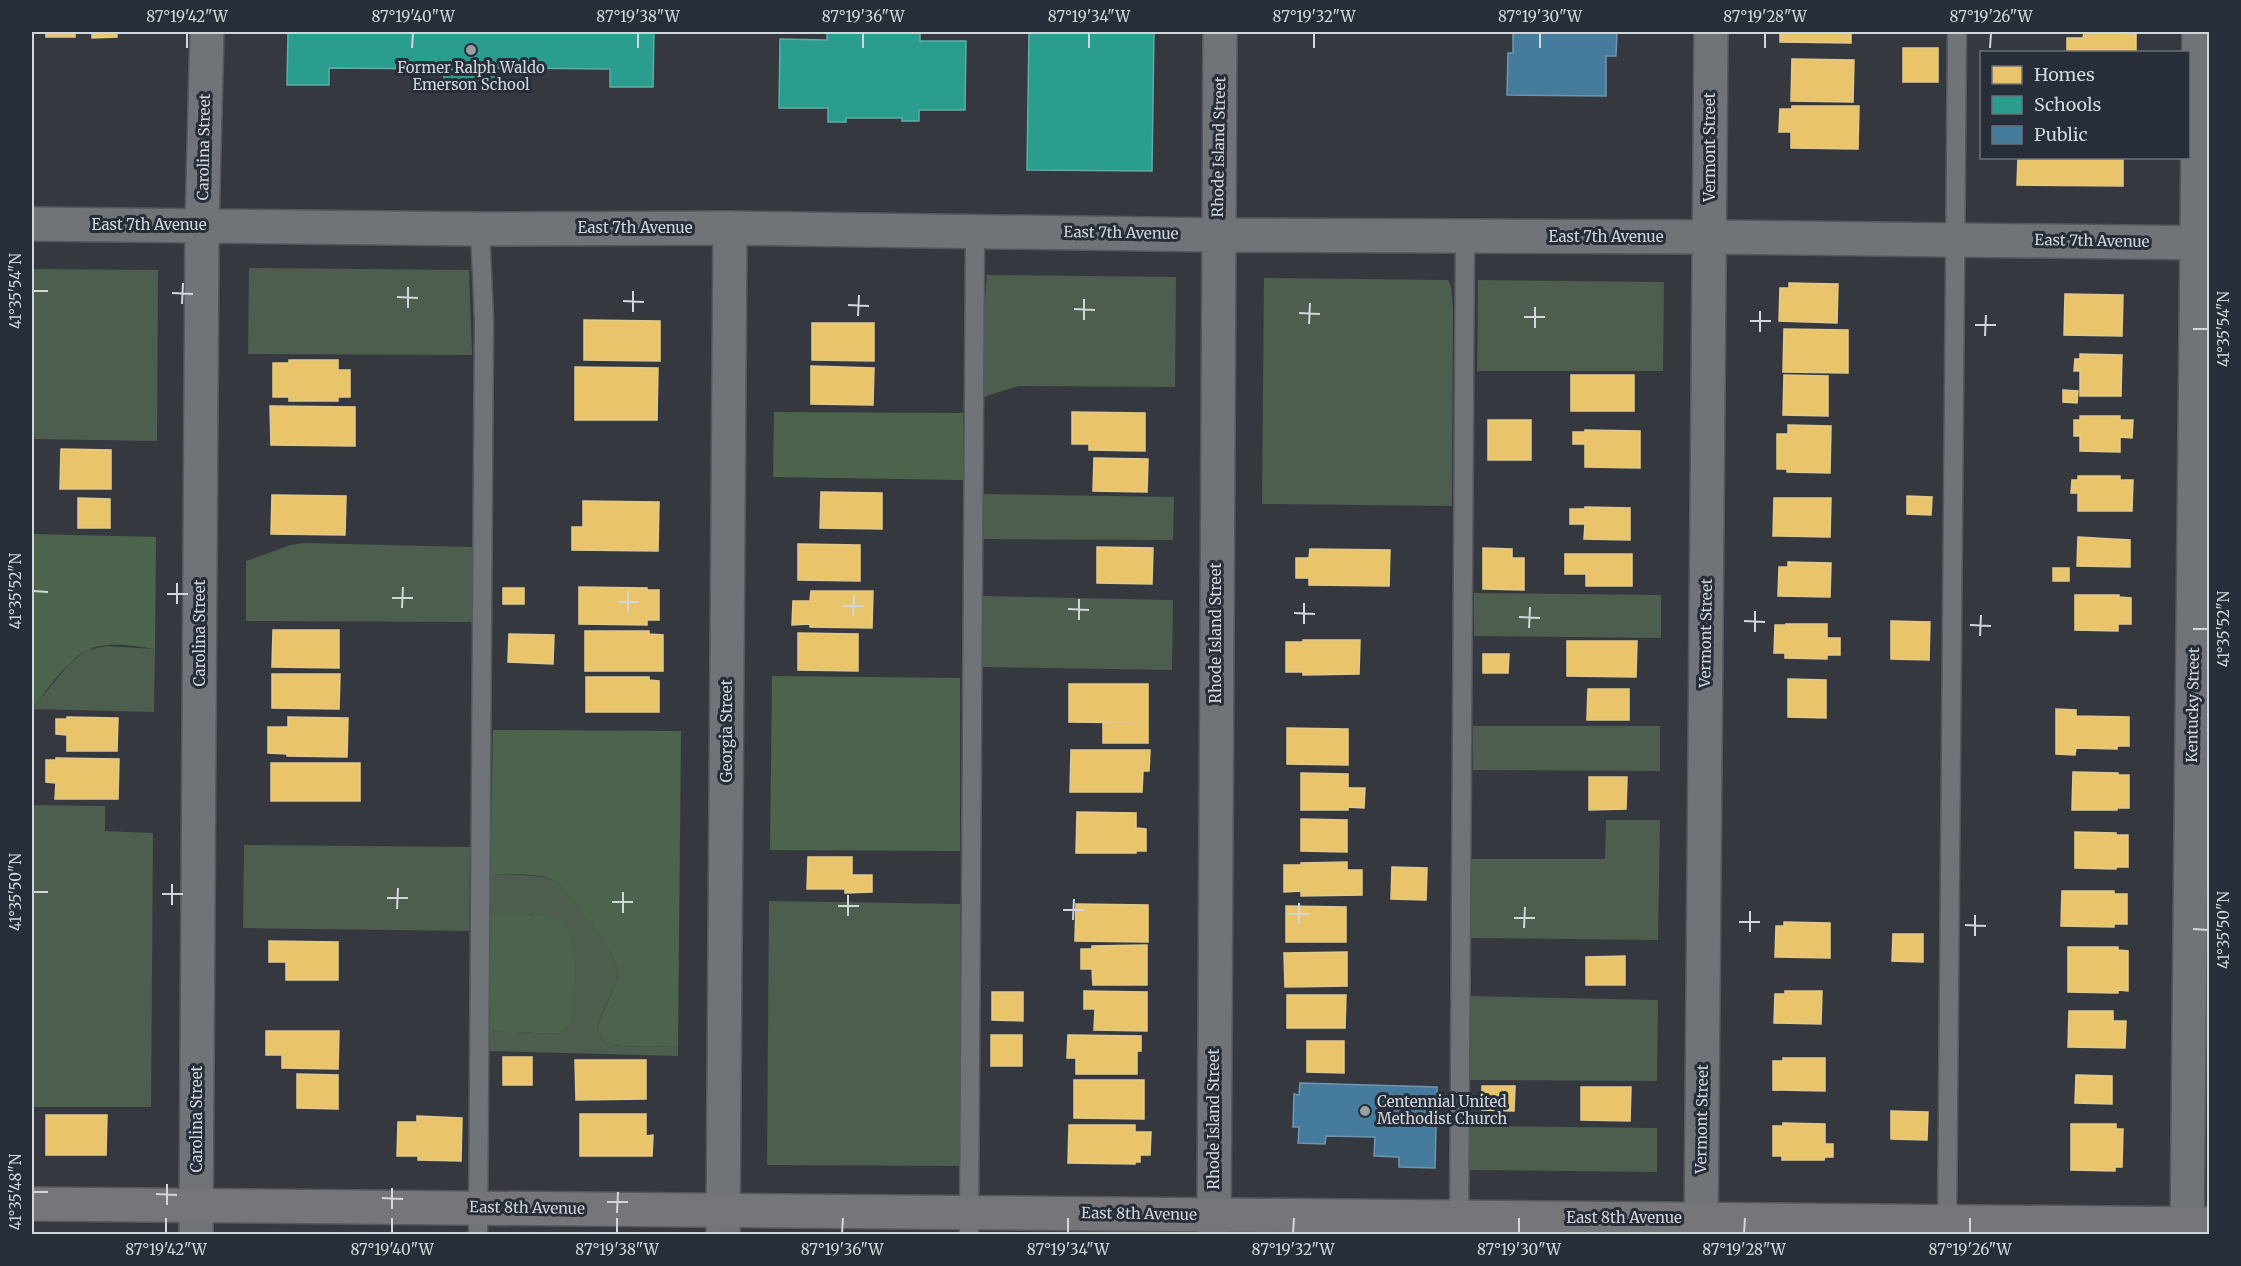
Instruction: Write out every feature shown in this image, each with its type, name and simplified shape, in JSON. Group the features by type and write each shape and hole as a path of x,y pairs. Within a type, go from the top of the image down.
{"street":[{"name":"Carolina Street","path":"196,1220 202,226 207,32"},
{"name":"Rhode Island Street","path":"1214,1225 1220,32"},
{"name":"Vermont Street","path":"1701,1227 1711,32"},
{"name":"Kentucky Street","path":"2195,1227 2203,243 2199,32"},
{"name":"East 7th Avenue","path":"32,224 480,229 730,228 1218,235 1710,237 2203,243"},
{"name":"Georgia Street","path":"723,1222 730,228"},
{"name":"East 8th Avenue","path":"32,1204 196,1220 1947,1228 2195,1227"}],"lane":[{"path":"1947,1228 1957,32"},
{"path":"478,1221 484,319 480,229"},
{"path":"969,1223 975,231"},
{"path":"1459,1226 1465,237"}],"green space":[{"path":"249,268 469,270 472,355 248,354"},
{"path":"32,269 158,270 157,441 32,439"},
{"path":"987,275 1176,277 1175,387 1018,386 984,397 984,311"},
{"path":"1264,278 1448,280 1451,286 1453,308 1452,506 1262,504"},
{"path":"1478,280 1664,282 1663,371 1477,371"},
{"path":"774,412 963,413 963,480 773,477"},
{"path":"983,494 1174,497 1173,540 983,539"},
{"path":"32,534 156,537 155,649 111,645 86,651 63,670 32,709"},
{"path":"305,543 472,547 472,622 246,621 246,561 291,545"},
{"path":"1474,593 1661,595 1661,638 1474,636"},
{"path":"983,596 1173,600 1172,670 982,667"},
{"path":"107,646 155,649 154,712 32,709 69,664 87,650"},
{"path":"772,676 960,678 960,851 770,850"},
{"path":"1473,726 1660,726 1660,771 1473,770"},
{"path":"493,730 681,731 678,1047 622,1046 606,1043 600,1033 599,1024 615,986 618,970 616,962 601,937 570,897 554,881 532,875 490,874"},
{"path":"32,805 105,806 105,831 153,833 151,1107 32,1107"},
{"path":"1606,820 1660,820 1658,940 1470,938 1471,859 1605,859"},
{"path":"244,845 470,847 469,931 243,928"},
{"path":"490,874 532,876 554,881 570,896 601,937 616,962 618,970 615,986 599,1024 600,1033 606,1043 622,1046 678,1047 678,1056 488,1051 488,1031 559,1034 571,1023 574,954 532,914 490,914"},
{"path":"769,901 960,904 960,1166 767,1165"},
{"path":"490,914 539,915 554,919 564,926 574,950 575,981 571,1023 559,1034 488,1031"},
{"path":"1470,996 1658,1000 1657,1081 1470,1080"},
{"path":"1470,1126 1657,1128 1657,1172 1470,1170"}],"building: Homes":[{"path":"46,32 75,32 75,37 46,37"},
{"path":"92,32 117,32 117,37 92,38"},
{"path":"1780,32 1851,32 1851,43 1780,42"},
{"path":"2084,32 2136,34 2136,51 2067,51 2067,38 2083,38"},
{"path":"1903,48 1938,48 1938,82 1903,82"},
{"path":"1792,59 1854,60 1853,102 1791,101"},
{"path":"1792,106 1859,106 1858,149 1791,148 1791,132 1779,132 1780,109 1792,109"},
{"path":"2018,159 2123,159 2123,186 2017,185"},
{"path":"1789,283 1838,284 1837,323 1779,321 1780,288 1789,288"},
{"path":"2065,294 2123,295 2122,336 2064,335"},
{"path":"584,320 660,321 660,361 584,360"},
{"path":"812,323 874,323 874,361 812,360"},
{"path":"1784,329 1848,330 1848,373 1783,372"},
{"path":"2080,354 2122,355 2121,396 2080,396 2080,371 2074,371 2075,359 2080,359"},
{"path":"289,360 338,360 338,370 350,370 350,397 338,397 338,401 289,401 289,397 273,397 273,363 289,363"},
{"path":"811,366 874,368 873,405 811,404"},
{"path":"575,367 658,368 657,420 575,420"},
{"path":"1571,375 1634,375 1634,411 1571,411"},
{"path":"1784,375 1828,376 1828,416 1783,415"},
{"path":"2063,390 2078,391 2077,403 2063,402"},
{"path":"270,406 355,407 355,446 271,445"},
{"path":"1072,412 1145,413 1145,451 1089,450 1089,444 1072,444"},
{"path":"2080,416 2120,416 2120,420 2133,420 2132,438 2120,437 2120,452 2080,451 2080,436 2074,436 2074,420 2080,420"},
{"path":"1488,420 1531,420 1531,460 1488,460"},
{"path":"1788,425 1831,426 1830,473 1787,472 1787,469 1777,469 1777,434 1788,434"},
{"path":"1585,430 1640,431 1640,468 1585,467 1585,444 1573,444 1573,432 1585,432"},
{"path":"61,449 111,450 111,489 60,489"},
{"path":"1094,458 1148,459 1147,492 1093,491"},
{"path":"2078,476 2120,476 2120,480 2133,480 2132,511 2078,511 2078,493 2071,493 2072,480 2078,480"},
{"path":"821,492 882,493 882,529 820,528"},
{"path":"272,495 346,496 345,535 271,534"},
{"path":"1907,496 1932,497 1931,515 1907,514"},
{"path":"78,498 110,499 110,528 78,528"},
{"path":"1774,498 1831,498 1830,537 1773,536"},
{"path":"583,501 659,502 658,551 572,550 572,527 583,527"},
{"path":"1585,507 1630,508 1630,540 1584,539 1585,524 1570,524 1570,509 1585,509"},
{"path":"2078,537 2130,540 2130,567 2077,566"},
{"path":"798,544 860,545 860,581 798,580"},
{"path":"1097,547 1153,548 1152,584 1097,583"},
{"path":"1483,548 1512,549 1512,558 1524,558 1524,590 1483,589"},
{"path":"1310,549 1390,550 1389,586 1309,585 1309,578 1296,578 1296,558 1309,558"},
{"path":"1565,554 1632,554 1632,586 1586,586 1586,574 1565,574"},
{"path":"1788,562 1831,563 1830,597 1778,596 1779,567 1788,567"},
{"path":"2053,568 2069,568 2069,581 2053,581"},
{"path":"579,587 659,590 659,620 647,620 647,625 579,624"},
{"path":"503,588 524,588 524,604 503,604"},
{"path":"811,591 873,591 872,628 792,625 793,601 810,601"},
{"path":"2075,595 2119,595 2119,597 2131,598 2131,624 2118,624 2118,631 2075,630"},
{"path":"1891,621 1930,622 1929,660 1891,659"},
{"path":"1827,624 1827,638 1840,638 1840,655 1827,655 1827,659 1785,658 1785,653 1774,653 1775,625"},
{"path":"273,630 339,630 339,668 272,667"},
{"path":"585,631 649,631 649,634 663,635 663,671 585,671"},
{"path":"798,633 858,634 858,671 798,670"},
{"path":"509,634 554,635 553,664 508,662"},
{"path":"1303,640 1360,640 1359,674 1303,675 1303,672 1286,672 1286,642 1303,642"},
{"path":"1567,641 1637,641 1636,677 1567,676"},
{"path":"1483,654 1509,654 1508,673 1483,673"},
{"path":"272,674 340,674 339,709 272,708"},
{"path":"586,677 649,677 649,680 659,681 659,712 586,712"},
{"path":"1788,679 1826,680 1826,718 1788,717"},
{"path":"1069,684 1148,684 1148,723 1069,722"},
{"path":"1588,689 1629,689 1629,720 1587,720"},
{"path":"2056,709 2076,710 2076,716 2129,717 2129,746 2117,746 2117,749 2076,748 2075,755 2056,754"},
{"path":"67,717 118,718 117,751 67,751 67,735 56,734 56,719 67,719"},
{"path":"288,717 348,718 347,757 287,756 287,754 268,753 268,727 288,727"},
{"path":"1103,722 1148,723 1148,743 1103,743"},
{"path":"1287,728 1348,729 1348,765 1287,764"},
{"path":"1071,750 1150,750 1149,771 1143,771 1142,792 1070,792"},
{"path":"56,758 119,759 118,799 55,799 56,783 46,782 46,760 56,760"},
{"path":"271,763 360,763 360,801 271,801"},
{"path":"2073,772 2129,775 2129,808 2072,810"},
{"path":"1301,773 1348,774 1348,788 1365,788 1364,808 1301,810"},
{"path":"1589,777 1627,777 1626,809 1589,810"},
{"path":"1077,812 1136,813 1136,828 1146,829 1146,851 1076,853"},
{"path":"1301,819 1347,820 1347,852 1301,851"},
{"path":"2075,832 2128,835 2128,867 2075,868"},
{"path":"808,857 852,857 852,875 872,875 872,892 845,893 845,889 807,889"},
{"path":"1347,862 1347,870 1362,870 1362,895 1301,896 1301,891 1284,892 1284,865"},
{"path":"1392,867 1427,868 1426,900 1391,899"},
{"path":"2062,891 2114,891 2114,894 2127,894 2127,924 2114,924 2114,927 2061,926"},
{"path":"1076,904 1148,905 1148,942 1075,941"},
{"path":"1286,906 1346,907 1346,942 1286,942"},
{"path":"1784,922 1830,923 1830,958 1775,957 1776,926 1784,926"},
{"path":"1893,934 1923,934 1923,962 1892,961"},
{"path":"269,941 338,942 338,980 286,980 286,962 269,962"},
{"path":"1147,945 1147,985 1093,985 1092,969 1081,969 1081,949 1092,949 1092,946"},
{"path":"2068,947 2118,947 2118,950 2128,951 2128,991 2118,990 2118,993 2068,992"},
{"path":"1347,952 1347,986 1285,987 1284,953"},
{"path":"1625,956 1625,985 1586,985 1586,957"},
{"path":"1084,991 1147,992 1147,1031 1094,1030 1095,1009 1084,1009"},
{"path":"1785,991 1822,991 1821,1024 1774,1023 1775,994 1785,994"},
{"path":"992,992 1023,992 1023,1021 992,1020"},
{"path":"1287,995 1346,995 1345,1028 1287,1028"},
{"path":"2069,1011 2113,1011 2113,1021 2126,1021 2125,1048 2068,1047"},
{"path":"266,1031 339,1031 338,1069 282,1068 282,1055 266,1055"},
{"path":"991,1035 1022,1035 1022,1066 991,1066"},
{"path":"1068,1035 1141,1036 1141,1051 1137,1051 1137,1074 1076,1074 1076,1058 1067,1058"},
{"path":"1307,1041 1344,1041 1344,1073 1307,1072"},
{"path":"503,1057 532,1057 532,1085 503,1085"},
{"path":"1783,1058 1825,1058 1825,1091 1773,1090 1773,1061 1783,1061"},
{"path":"575,1060 646,1060 646,1099 576,1100"},
{"path":"297,1074 338,1075 338,1109 297,1108"},
{"path":"2076,1075 2112,1076 2112,1104 2075,1103"},
{"path":"1074,1080 1144,1080 1144,1119 1074,1118"},
{"path":"1482,1086 1515,1086 1514,1111 1482,1110"},
{"path":"1581,1087 1631,1087 1630,1121 1581,1120"},
{"path":"1891,1111 1928,1112 1927,1140 1891,1139"},
{"path":"580,1114 646,1114 646,1136 653,1135 652,1156 580,1156"},
{"path":"46,1115 107,1115 106,1155 46,1155"},
{"path":"417,1116 462,1118 461,1161 418,1160 418,1156 397,1156 398,1122 417,1122"},
{"path":"1783,1123 1825,1124 1825,1144 1833,1144 1833,1157 1825,1157 1824,1160 1782,1160 1782,1156 1773,1156 1773,1126 1783,1126"},
{"path":"2071,1124 2116,1124 2116,1129 2123,1129 2122,1167 2115,1167 2115,1171 2071,1170"},
{"path":"1069,1125 1135,1125 1135,1132 1151,1132 1150,1155 1140,1155 1140,1162 1135,1162 1135,1164 1068,1163"}],"building: Schools":[{"name":"Former Ralph Waldo Emerson School","path":"288,32 654,32 653,87 610,87 610,69 495,68 495,80 470,80 444,79 444,69 329,68 329,85 287,85"},
{"path":"827,32 920,32 920,41 966,41 965,110 919,110 919,121 902,121 902,118 846,118 846,122 828,122 828,108 779,108 780,39 827,40"},
{"path":"1029,32 1154,32 1152,171 1027,170"}],"building: Public":[{"path":"1513,32 1617,32 1616,56 1606,56 1606,96 1507,95 1508,53 1513,53"},
{"name":"Centennial United Methodist Church","path":"1300,1083 1437,1087 1435,1168 1399,1167 1399,1157 1374,1156 1375,1137 1326,1136 1325,1144 1298,1143 1299,1127 1293,1127 1294,1094 1299,1095"}],"place":[{"name":"Former Ralph Waldo Emerson School","path":"471,50"},
{"name":"Centennial United Methodist Church","path":"1365,1111"}]}
